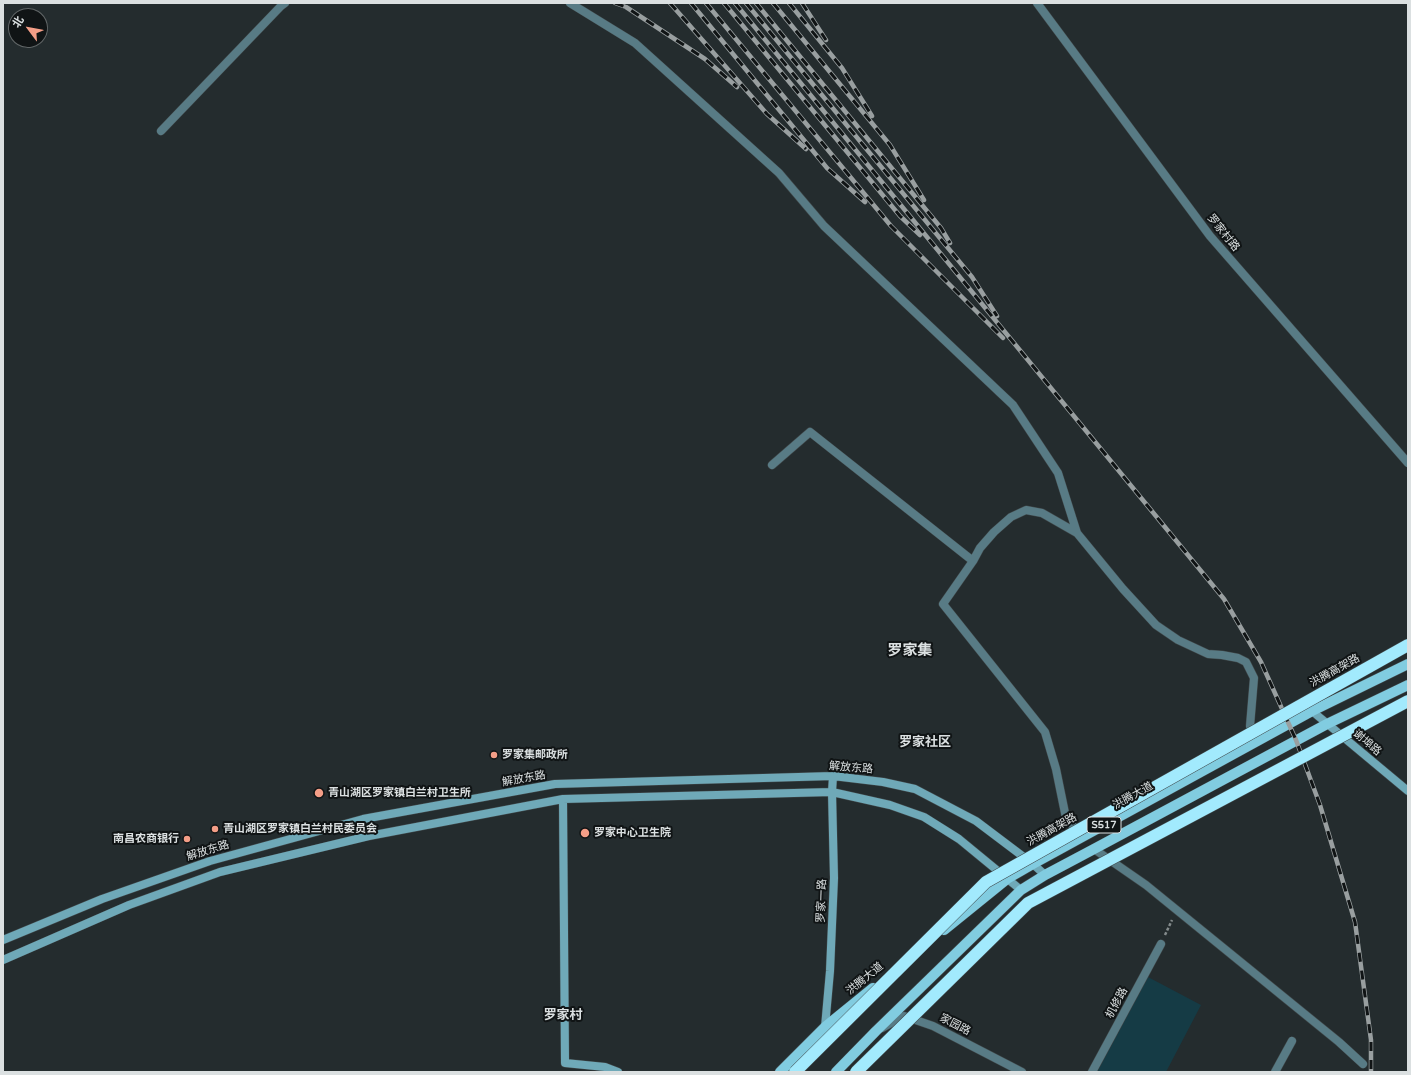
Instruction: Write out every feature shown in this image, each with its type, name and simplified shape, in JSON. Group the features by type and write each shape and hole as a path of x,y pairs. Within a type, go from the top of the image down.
{"highway":[{"name":"洪腾高架路","path":"795,1072 986,882 1408,645"},
{"path":"856,1072 1028,903 1408,701"}],"main road":[{"name":"洪腾大道","path":"780,1072 825,1026 1007,879 1312,711 1408,664"},
{"path":"1327,724 1408,685"},
{"name":"谢埠路","path":"1312,711 1408,791"},
{"name":"S517","path":"876,1031 1021,890 1045,875 1327,724"},
{"name":"罗家一路","path":"825,1026 830,971 834,878 833,776"},
{"name":"解放东路","path":"3,940 102,899 210,861 363,819 555,784 833,776 883,782 915,789 976,822 1033,864 1045,875"},
{"path":"3,960 129,905 220,872 369,836 564,799 832,792 890,805 924,817 959,839 1021,890"},
{"path":"564,799 565,1064 605,1067 618,1072"},
{"path":"836,1072 876,1031"}],"street":[{"path":"161,131 285,3"},
{"path":"570,3 636,43 779,173 824,226 1013,405 1058,473 1077,533"},
{"name":"罗家村路","path":"1037,3 1210,236 1408,463"},
{"path":"772,465 810,432 973,561"},
{"path":"1082,837 1066,818 1056,770 1045,732 943,604 973,561 980,548 994,532 1011,517 1026,510 1042,513 1077,533 1156,625 1178,640 1208,654 1238,658 1246,662 1254,678 1250,726"},
{"path":"1094,849 1146,886 1339,1042 1362,1064"},
{"name":"机修路","path":"1092,1072 1161,944"},
{"name":"家园路","path":"876,1031 904,1016 933,1026 1022,1072"},
{"path":"1275,1072 1292,1041"}],"path":[{"path":"1161,944 1177,911"}],"shaded area":[{"path":"1148,977 1201,1005 1166,1072 1097,1072"}],"railway":[{"path":"615,3 626,7 705,59 737,87"},
{"path":"670,3 767,114 806,149"},
{"path":"691,3 827,168 865,202"},
{"path":"706,3 891,226 1003,338"},
{"path":"724,3 900,216 920,235"},
{"path":"735,3 1224,599 1261,662 1296,740 1320,805 1355,922 1371,1040 1371,1072"},
{"path":"746,3 972,277 997,316"},
{"path":"756,3 941,228 950,243"},
{"path":"773,3 890,145 924,200"},
{"path":"789,3 842,68 872,116"},
{"path":"802,3 826,40"}],"place":[{"name":"罗家集邮政所","path":"494,755"},
{"name":"青山湖区罗家镇白兰村卫生所","path":"319,793"},
{"name":"青山湖区罗家镇白兰村民委员会","path":"215,829"},
{"name":"罗家中心卫生院","path":"585,833"},
{"name":"南昌农商银行","path":"187,839"}],"district":[{"name":"罗家集","path":"910,651"},
{"name":"罗家社区","path":"925,743"},
{"name":"罗家村","path":"563,1016"}]}
